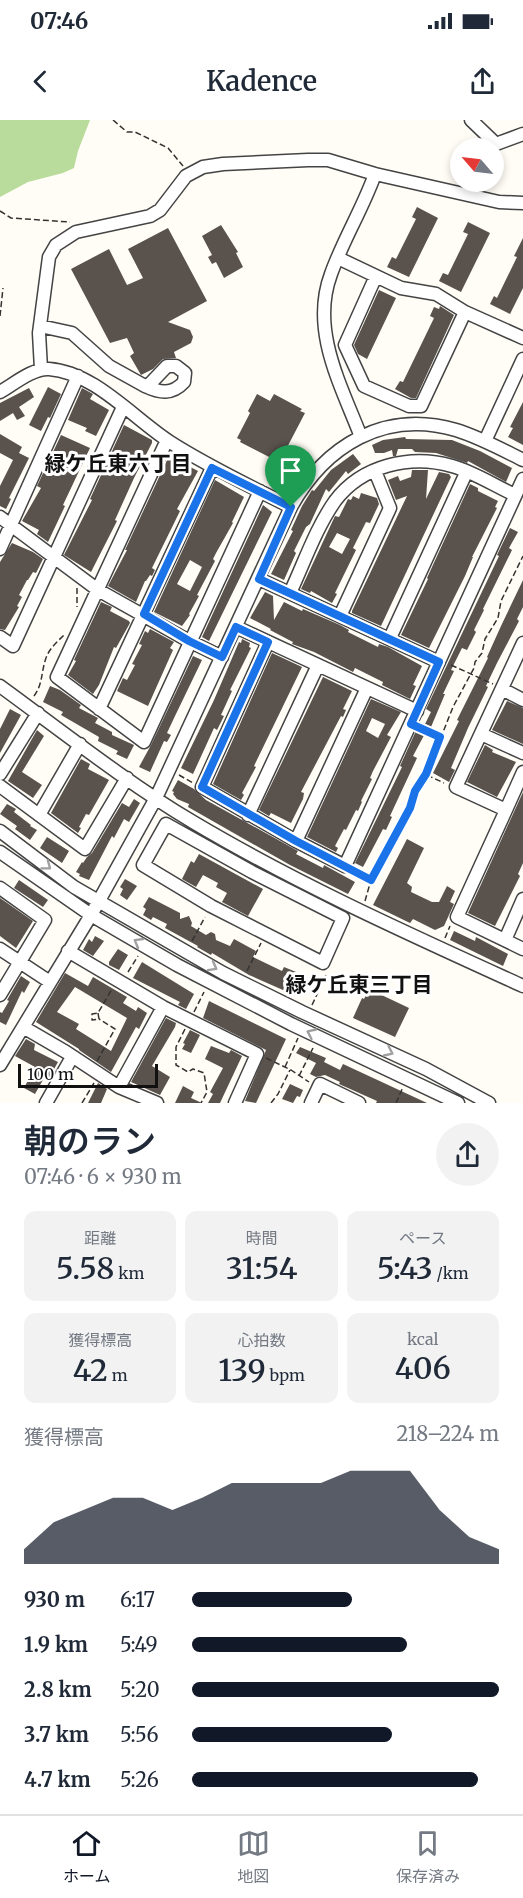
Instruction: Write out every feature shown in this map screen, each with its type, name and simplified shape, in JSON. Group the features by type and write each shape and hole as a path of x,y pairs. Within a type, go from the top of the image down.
{"street":[{"path":"471,120 496,144 523,134"},
{"path":"41,369 40,326 49,256 56,245 76,232 150,216 160,210 190,173 203,167 223,164 328,160 375,174 499,202 523,203"},
{"path":"361,437 331,359 325,337 323,309 324,297 332,272 375,174"},
{"path":"338,258 401,288 436,294 465,312 523,338"},
{"path":"376,276 345,345 364,386 409,406 421,405 465,312"},
{"path":"40,326 72,333 109,366 147,387"},
{"path":"485,441 523,359"},
{"path":"0,392 41,369 68,372 98,387 167,440 212,468 291,507"},
{"path":"0,549 78,376"},
{"path":"0,637 13,646 123,407"},
{"path":"0,1065 91,915 156,798 303,485 334,454 361,437 394,427 425,425 453,429 485,441 523,460"},
{"path":"167,440 57,677 144,742 260,491"},
{"path":"290,592 322,523 335,501 355,482 375,471 404,462 419,461 455,467 515,495"},
{"path":"99,709 212,468"},
{"path":"340,616 390,508 375,471"},
{"path":"390,638 466,473"},
{"path":"268,642 202,787 248,815 345,866 523,479"},
{"path":"0,517 98,590 222,657"},
{"path":"259,579 439,661"},
{"path":"236,627 417,711"},
{"path":"506,810 456,787 523,643"},
{"path":"248,815 318,665"},
{"path":"0,686 156,798 231,844 290,877 361,912 523,986"},
{"path":"296,841 367,688"},
{"path":"502,689 523,700"},
{"path":"0,774 38,713"},
{"path":"481,734 523,753"},
{"path":"39,815 80,744"},
{"path":"523,772 457,917 523,949"},
{"path":"0,786 85,849 127,778"},
{"path":"166,824 224,856 344,918 323,963 211,906 144,865 166,824"},
{"path":"0,831 74,886 223,973 426,1069 489,1103"},
{"path":"224,856 231,844"},
{"path":"0,852 91,915 177,965 458,1103"},
{"path":"284,889 290,877"},
{"path":"0,888 45,920 0,995"},
{"path":"504,940 523,899"},
{"path":"0,949 19,964 50,982"},
{"path":"68,951 163,1007 257,1054 235,1103"},
{"path":"119,1087 163,1007"},
{"path":"23,1027 119,1087 149,1101"},
{"path":"46,1103 72,1057"},
{"path":"311,1103 320,1084 359,1103"}],"path":[{"path":"113,120 123,129 135,132 168,148 190,173"},
{"path":"0,211 11,218 78,222"},
{"path":"0,316 3,288"},
{"path":"364,905 371,880 410,808 415,791 426,774 440,737 475,662 482,653 487,634 498,618 501,601 523,556"},
{"path":"75,572 78,592 77,608"},
{"path":"27,705 39,688 46,657 51,648 69,630"},
{"path":"439,661 502,689"},
{"path":"411,724 440,737"},
{"path":"175,773 202,787"},
{"path":"426,774 456,787"},
{"path":"345,866 371,880"},
{"path":"188,947 211,906"},
{"path":"443,942 457,917"},
{"path":"244,977 265,934"},
{"path":"99,1019 98,1013 140,952"},
{"path":"201,1103 207,1092 204,1073 193,1069 188,1072 176,1065 176,1047 206,989"},
{"path":"82,1103 115,1029 99,1019 92,1020 92,1014 98,1013"},
{"path":"285,1068 300,1035"},
{"path":"299,1077 316,1043"},
{"path":"257,1054 291,1070 299,1077 320,1084"},
{"path":"271,1103 291,1070"},
{"path":"396,1103 404,1084"}],"green space":[{"path":"0,120 90,120 74,168 28,182 0,197"}],"building":[{"path":"417,207 438,218 409,277 387,267 392,257 396,259 416,219 412,217"},
{"path":"468,222 490,233 461,292 439,281 443,273 448,275 468,234 463,232"},
{"path":"221,225 238,252 236,253 243,267 224,278 216,262 212,264 208,257 212,255 202,236"},
{"path":"168,228 207,301 168,322 190,330 193,337 191,343 174,352 176,358 163,359 153,369 141,375 130,356 134,353 127,338 110,343 71,269 109,249 127,285 143,278 128,249"},
{"path":"523,238 523,288 510,314 490,304 494,296 497,298 517,257 514,256"},
{"path":"379,290 396,298 367,359 358,354 354,345"},
{"path":"440,306 454,315 416,398 411,398 395,389 400,381 403,382 434,318 430,316 434,307 439,309"},
{"path":"48,387 61,394 41,431 29,425"},
{"path":"29,388 34,397 19,407 25,416 17,420 13,413 0,421 0,403"},
{"path":"82,388 93,394 90,399 109,410 96,436 85,431 87,428 68,420"},
{"path":"257,394 270,401 274,394 302,409 300,411 305,413 281,459 276,458 275,460 240,442 241,440 237,438"},
{"path":"523,402 523,445 508,437 513,428 510,427"},
{"path":"124,425 152,440 152,443 91,572 64,555 92,500 90,499"},
{"path":"0,434 22,447 19,453 29,458 6,509 0,506 0,486 13,460 0,453"},
{"path":"61,435 90,448 48,542 37,534 39,530 22,521 41,488 37,486"},
{"path":"405,437 406,439 452,440 480,451 512,468 506,482 468,461 467,463 436,453 398,449 396,456 393,456 392,450 375,453 372,445 383,440"},
{"path":"353,454 361,464 348,474 346,471 329,492 326,489 310,524 306,527 294,551 296,553 284,580 271,574 293,531 291,530 302,506 312,490 314,491 331,470"},
{"path":"169,456 198,471 177,509 180,511 152,568 155,570 152,576 150,575 145,581 136,602 108,586 127,550 125,550"},
{"path":"412,470 428,470 426,499 439,472 449,474 451,477 381,626 352,611 407,496 396,500 388,480 398,476 400,481 411,477"},
{"path":"215,480 244,497 213,559 215,561 197,595 199,596 190,615 182,626 154,612","holes":["190,560 202,567 190,591 177,584"]},
{"path":"470,484 478,488 478,491 498,501 495,507 497,508 429,648 401,635"},
{"path":"361,493 377,498 379,504 370,523 366,522 353,548 356,550 332,603 311,591 310,593 301,589 335,516 339,517 348,499 351,500 353,496 359,499","holes":["337,533 350,539 342,554 329,547"]},
{"path":"263,505 272,512 209,641 202,637"},
{"path":"510,528 518,532 509,548 512,550 483,609 474,630 476,632 467,650 462,648 451,670 454,671 431,727 425,724 431,712 426,709 499,556 497,555"},
{"path":"12,543 43,559 36,573 33,572 27,580 19,595 22,597 17,606 19,607 5,630 0,629 0,562"},
{"path":"523,580 523,607 517,619 519,621 486,686 488,687 451,768 455,770 449,782 433,773"},
{"path":"265,592 273,596 274,620 284,602 340,625 349,630 348,632 378,647 379,644 388,647 422,666 413,685 416,686 410,699 355,668 353,672 314,652 292,644 293,642 250,618"},
{"path":"101,602 112,607 110,611 130,623 116,648 114,647 99,685 93,694 68,675"},
{"path":"150,629 174,642 170,648 173,650 148,706 117,691 123,678 127,680 135,665 132,664 142,645 139,644 145,631 148,633"},
{"path":"242,639 250,643 251,648 230,690 232,691 221,715 224,716 217,730 214,728 193,774 181,768"},
{"path":"272,653 302,667 254,766 256,767 242,793 244,795 241,800 213,784"},
{"path":"193,656 202,660 167,733 171,735 167,742 164,741 150,772 139,767"},
{"path":"323,677 352,691 343,709 346,710 343,717 341,716 301,792 304,793 303,799 291,823 259,810"},
{"path":"50,686 60,690 81,705 79,708 98,718 95,723 112,732 112,735 134,745 127,759 116,754 118,751 98,741 99,737 61,715 63,712 43,702"},
{"path":"371,699 401,712 387,735 391,737 373,771 370,778 372,779 358,811 356,810 335,846 338,848 336,852 307,837","holes":["372,718 385,724 378,738 366,731"]},
{"path":"507,701 523,708 523,744 492,730"},
{"path":"10,709 21,715 0,753 0,729"},
{"path":"420,722 429,726 413,756 417,758 390,816 392,817 386,830 383,829 363,867 355,863 402,767 400,766"},
{"path":"37,730 44,736 22,772 42,785 33,798 8,781"},
{"path":"485,745 493,750 492,752 516,762 497,797 467,782"},
{"path":"81,759 90,764 88,769 109,780 89,815 86,814 78,833 51,813"},
{"path":"178,780 194,789 206,800 298,851 296,854 323,868 324,865 355,882 348,894 290,865 188,807 189,804 177,799 173,794 172,791"},
{"path":"523,792 523,863 518,874 520,876 495,926 468,913"},
{"path":"134,799 140,803 129,822 124,819 114,838 112,836 89,880 79,876 80,874 76,872 82,862 92,853 122,803 129,807"},
{"path":"7,804 16,809 14,812 37,830 30,840 15,829 17,826 0,814"},
{"path":"47,837 69,851 62,863 40,848"},
{"path":"407,839 424,848 407,883 412,887 411,892 432,902 439,902 447,886 455,891 450,902 454,904 444,926 435,930 413,919 410,923 373,905"},
{"path":"199,854 263,889 248,916 222,902 227,893 216,887 218,883 203,875 196,887 182,879 191,861 194,863"},
{"path":"125,879 137,886 127,900 120,895 123,889 120,887"},
{"path":"19,880 48,900 43,907 14,888"},
{"path":"149,897 180,913 180,919 189,916 191,926 206,935 211,932 215,934 216,940 230,946 234,939 256,951 253,957 282,971 284,967 301,974 292,994 249,975 212,953 211,955 165,928 167,924 153,917 151,920 143,915 146,909 143,907"},
{"path":"0,898 33,921 16,948 0,936"},
{"path":"454,931 475,941 476,937 508,954 503,966 450,940"},
{"path":"95,936 104,941 93,956 83,950 89,939 92,942"},
{"path":"118,949 128,955 119,970 109,965"},
{"path":"142,962 194,994 186,1009 178,1005 180,1002 133,978"},
{"path":"65,973 88,986 93,977 127,997 123,1003 136,1011 138,1007 147,1013 139,1029 136,1027 111,1072 36,1022","holes":["75,987 127,1018 111,1051 76,1029 79,1024 57,1012"]},
{"path":"21,976 30,982 24,993 22,991 6,1025 0,1022 0,1012 2,1013 9,1001 7,1000"},
{"path":"369,989 409,1008 395,1037 353,1018"},
{"path":"209,1001 286,1039 256,1103 245,1101 266,1050 203,1018"},
{"path":"166,1018 176,1023 152,1066 170,1077 160,1095 131,1082"},
{"path":"190,1030 200,1035 191,1053 182,1049"},
{"path":"26,1039 35,1044 34,1050 58,1062 48,1080 44,1078 35,1094 24,1088 35,1067 15,1056"},
{"path":"211,1046 229,1053 231,1050 242,1056 220,1103 208,1103 213,1094 210,1092 223,1068 205,1059"},
{"path":"300,1047 326,1058 324,1062 340,1070 343,1064 427,1103 376,1103 377,1101 325,1075 316,1077 310,1074 316,1063 296,1053"},
{"path":"98,1083 107,1089 101,1103 88,1103"},
{"path":"290,1084 303,1090 300,1097 297,1096 293,1103 282,1099"},
{"path":"183,1086 194,1092 191,1098 202,1103 175,1103"}],"district":[{"name":"緑ケ丘東六丁目","path":"118,463"},
{"name":"緑ケ丘東三丁目","path":"359,984"}],"route":[{"path":"212,468 291,507 259,579 439,662 411,724 440,737 426,774 415,791 410,808 371,880 248,815 202,787 268,642 236,627 222,657 189,641 144,614 212,468"}]}
